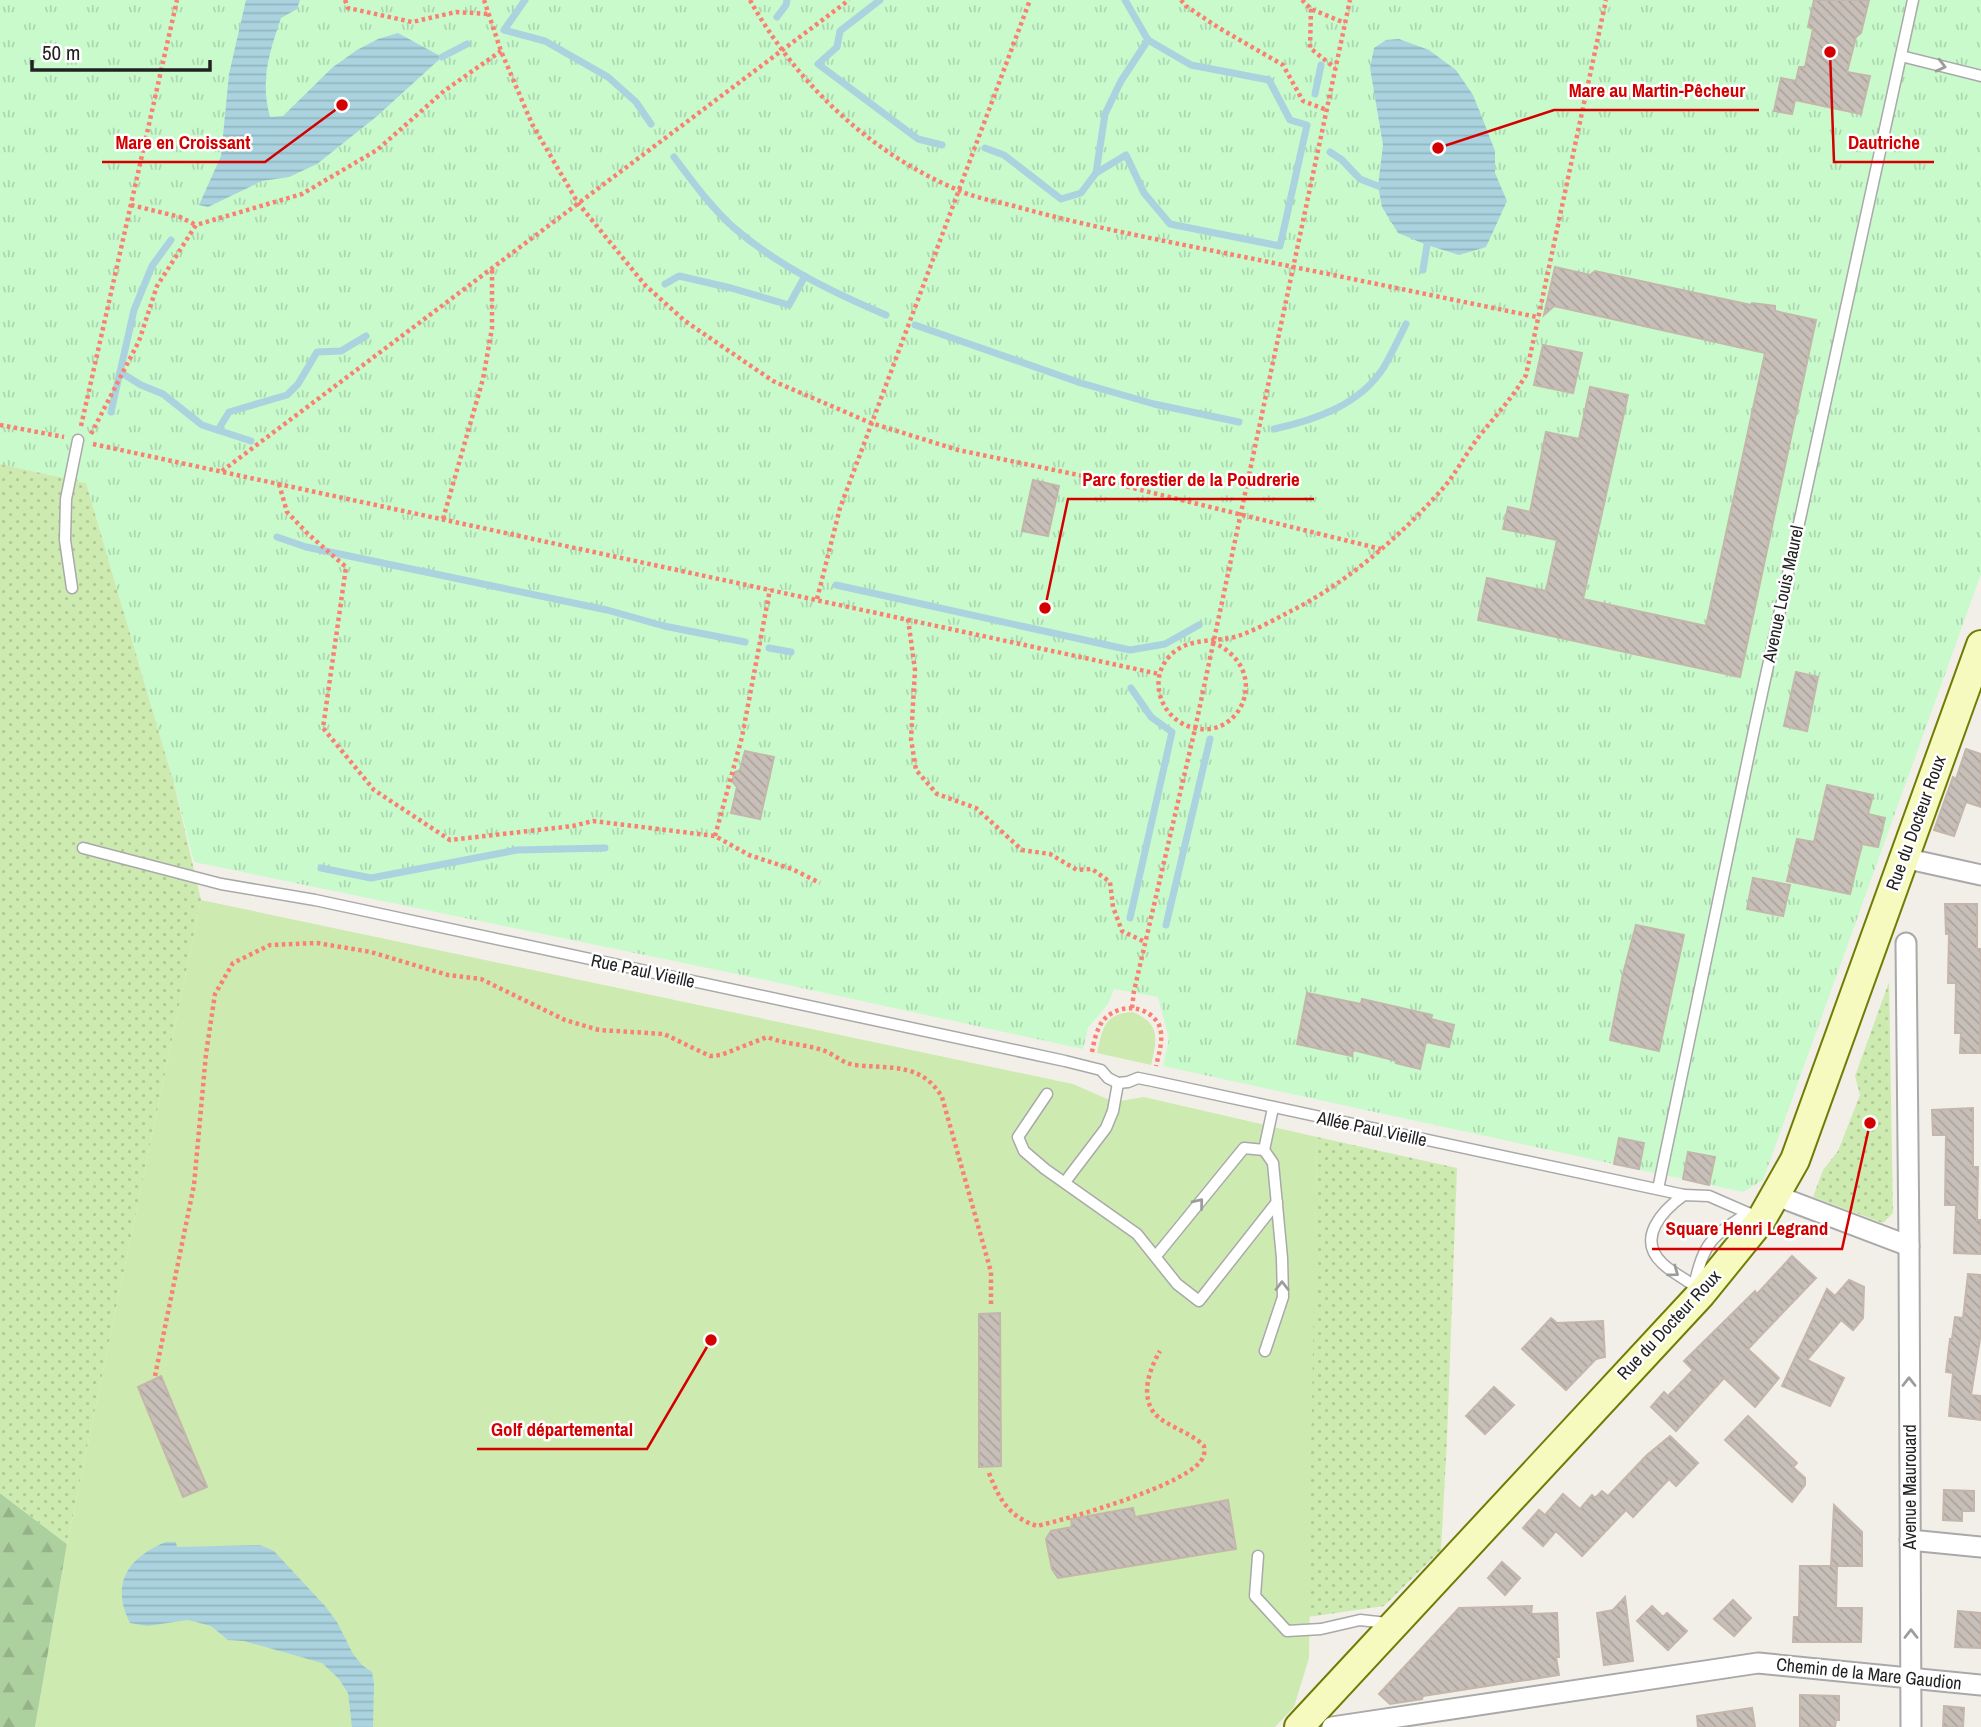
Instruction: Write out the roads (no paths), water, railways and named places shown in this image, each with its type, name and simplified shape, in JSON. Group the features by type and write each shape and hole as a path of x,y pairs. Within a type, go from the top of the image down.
{"main road":[{"name":"Rue du Docteur Roux","path":"1299,1727 1697,1290 1755,1216 1777,1196 1795,1160 1981,645"}],"street":[{"path":"1903,858 1981,875"},
{"name":"Avenue Maurouard","path":"1906,943 1911,1727"},
{"path":"1777,1196 1909,1246"},
{"path":"1910,1540 1981,1547"},
{"name":"Chemin de la Mare Gaudion","path":"1332,1727 1758,1663 1981,1685"}],"lane":[{"name":"Avenue Louis Maurel","path":"1658,1189 1760,703 1913,0"},
{"path":"1901,55 1981,76"},
{"path":"72,588 65,540 66,499 78,440"},
{"name":"Rue Paul Vieille","path":"83,848 221,884 328,903 1088,1067 1101,1070 1108,1078 1118,1083"},
{"name":"Allée Paul Vieille","path":"1118,1083 1138,1078 1684,1195 1709,1196 1755,1216"},
{"path":"1065,1182 1106,1128 1113,1111 1118,1083"},
{"path":"1047,1094 1018,1137 1024,1151 1137,1234 1177,1284 1199,1301 1277,1202"},
{"path":"1265,1351 1283,1297 1273,1163 1264,1150 1273,1108"},
{"path":"1156,1256 1244,1148 1264,1150"},
{"path":"1684,1195 1665,1209 1653,1229 1652,1247 1660,1262 1697,1290"},
{"path":"1258,1556 1255,1596 1287,1631 1321,1629 1360,1620 1394,1624"}],"water":[{"path":"246,0 300,0 297,9 281,18 270,55 266,91 270,117 283,116 333,67 378,39 398,33 442,57 376,117 317,164 289,177 262,181 208,207 199,205 221,156 229,74"},
{"path":"1399,39 1429,50 1456,70 1473,95 1495,151 1495,173 1507,201 1486,247 1459,255 1427,245 1398,233 1382,207 1378,186 1383,145 1370,68 1374,48 1386,40"},
{"path":"166,1542 176,1542 177,1547 260,1545 274,1551 325,1606 337,1622 353,1654 372,1672 373,1727 352,1727 348,1693 339,1679 322,1663 244,1641 228,1640 211,1626 188,1620 147,1626 130,1623 122,1596 126,1574 142,1556"}],"waterway":[{"path":"525,0 504,30 545,41 608,77 636,102 651,124"},
{"path":"777,17 787,0"},
{"path":"880,0 840,31 837,47 818,64 918,139 942,145"},
{"path":"985,148 1004,155 1061,199 1081,193 1096,173 1126,155 1144,193 1170,224 1280,246 1307,125 1290,120 1269,80 1191,65 1148,40 1125,0"},
{"path":"1096,173 1105,114 1121,81 1148,40"},
{"path":"442,57 467,44"},
{"path":"1315,94 1321,65"},
{"path":"1330,152 1360,179 1378,186"},
{"path":"674,157 717,211 750,241 806,277 886,315"},
{"path":"111,412 134,310 152,266 171,240"},
{"path":"1423,270 1427,245"},
{"path":"665,284 679,276 789,305 805,276"},
{"path":"1274,429 1335,409 1362,391 1384,367 1406,324"},
{"path":"915,325 1081,383 1154,404 1239,422"},
{"path":"218,430 229,412 287,395 298,384 317,352 341,351 366,336"},
{"path":"120,372 163,394 202,425 251,441"},
{"path":"277,537 306,547 745,642"},
{"path":"836,585 1130,650 1165,644 1199,625"},
{"path":"769,648 791,652"},
{"path":"1130,918 1172,732 1151,717 1131,688"},
{"path":"1166,925 1210,739"},
{"path":"321,868 371,878 517,850 605,848"}],"place":[{"name":"Dautriche","path":"1830,52"},
{"name":"Mare en Croissant","path":"342,105"},
{"name":"Mare au Martin-Pêcheur","path":"1438,148"},
{"name":"Parc forestier de la Poudrerie","path":"1045,608"},
{"name":"Square Henri Legrand","path":"1870,1123"},
{"name":"Golf départemental","path":"711,1340"}]}
